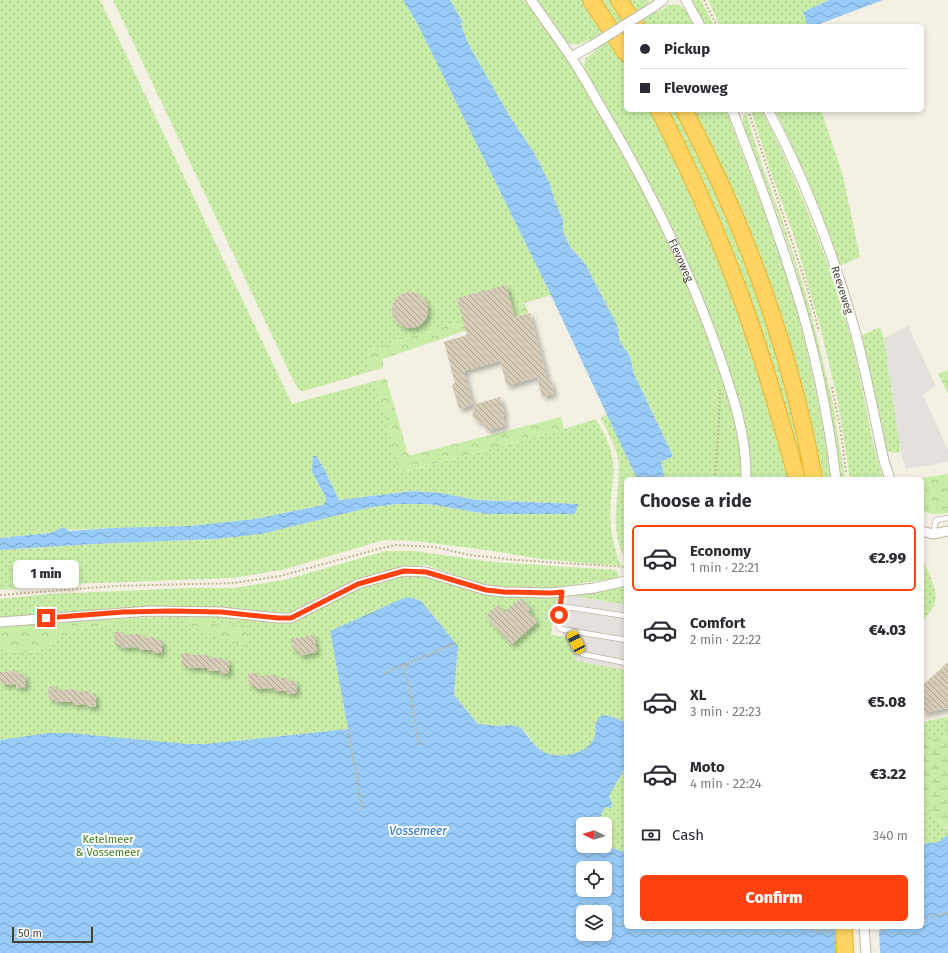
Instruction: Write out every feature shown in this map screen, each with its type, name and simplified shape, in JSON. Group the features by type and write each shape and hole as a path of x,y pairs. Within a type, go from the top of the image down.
{"highway":[{"path":"591,0 624,50"},
{"path":"619,0 635,24"},
{"path":"660,112 700,195 733,275 761,358 796,477"},
{"path":"685,112 702,144 732,209 766,298 789,369 814,477"},
{"path":"853,929 855,953"},
{"path":"839,930 845,953"}],"street":[{"name":"Flevoweg","path":"531,0 572,57 624,145 691,282 709,327 736,409 743,434 746,477"},
{"path":"626,24 663,0"},
{"path":"686,0 699,24"},
{"path":"572,57 624,25"},
{"path":"733,112 762,189 796,290 822,393 836,477"},
{"name":"Reeveweg","path":"769,112 796,169 838,277 854,329 884,461 889,477"},
{"path":"924,532 933,534 948,531"},
{"path":"0,622 156,611 221,612 291,618 358,584 404,571 426,572 486,590 504,592 551,593 594,588 624,581"},
{"path":"864,929 866,953"}],"lane":[{"path":"933,534 936,520 948,518"},
{"path":"562,592 558,625 560,629 624,640"},
{"path":"560,606 624,616"},
{"path":"570,630 582,654 624,663"}],"path":[{"path":"704,0 716,24"},
{"path":"715,477 720,385"},
{"path":"0,595 114,586 234,583 280,576 396,545 434,547 470,555 516,560 624,567"},
{"path":"385,674 456,643"},
{"path":"405,665 419,745"},
{"path":"348,729 363,812"},
{"path":"924,919 948,913"},
{"path":"822,929 839,930"}],"green space":[{"path":"0,0 100,0 292,404 375,381 400,473 596,419 607,440 612,456 614,471 610,508 611,525 613,541 621,566 540,559 494,551 415,541 384,540 282,570 233,578 73,584 0,590 0,550 93,544 216,539 367,508 396,504 428,504 487,514 575,514 577,504 476,500 441,493 412,491 339,500 322,465 312,472 325,496 326,502 323,505 255,519 189,526 59,530 50,533 0,538"},
{"path":"113,0 403,0 418,25 551,295 369,350 368,354 372,371 304,391 299,390"},
{"path":"450,0 526,0 577,75 623,152 644,192 682,274 724,382 738,434 742,462 742,477 665,477 661,462 673,456 634,374 630,356 620,342 617,325 584,262 570,247 563,231 563,220 549,182 533,151 510,117 469,45 461,25 462,21"},
{"path":"537,0 587,0 624,58 624,112 655,112 718,246 792,477 750,477 749,447 742,412 687,262 638,162 585,70 584,65 586,58 597,50 590,39 578,44 567,42"},
{"path":"596,0 615,0 625,24 624,43"},
{"path":"624,0 651,0 648,2 655,13 666,6 681,6 695,24 640,24"},
{"path":"692,0 701,0 713,24 704,24"},
{"path":"708,0 829,0 803,12 807,24 719,24"},
{"path":"664,112 681,112 764,305 809,477 800,477"},
{"path":"690,112 727,112 770,229 792,295 812,373 823,426 831,477 818,477 807,429"},
{"path":"752,112 761,112 766,118 791,171 833,279 859,371 873,443 882,477 850,477 837,397 820,326 794,236 769,167"},
{"path":"776,112 822,112 843,176 860,257 840,266 808,180"},
{"path":"746,113 809,304 832,399 845,477 842,477 827,391 798,276 784,232 743,125 743,119"},
{"path":"525,303 528,313 479,326 383,359 383,368 372,371 368,350"},
{"path":"880,327 884,338 900,448 899,453 889,452 885,449 872,384 860,336"},
{"path":"948,370 948,394 938,374"},
{"path":"386,378 408,454 411,455 561,417 564,429 399,473 375,381"},
{"path":"607,414 636,477 624,477 624,555 617,537 616,525 619,479 617,454 601,418"},
{"path":"948,474 948,513 939,514 924,512 924,478"},
{"path":"386,551 414,551 493,562 617,570 619,578 582,583 555,589 486,586 427,565 408,567 288,616 221,609 0,618 0,599 50,594 189,588 234,588 284,580"},
{"path":"924,563 932,580 936,597 930,612 924,620"},
{"name":"Ketelmeer & Vossemeer","path":"418,573 485,594 557,596 551,635 567,637 577,661 624,670 624,721 609,716 595,725 593,740 585,749 573,754 559,756 547,754 542,751 524,731 515,726 478,724 454,695 458,646 422,602 330,631 348,729 236,741 0,953 0,649 19,652 39,651 71,630 109,625 110,619 180,616 186,617 186,624 211,624 211,615 292,622 354,591 390,577"},
{"path":"624,587 624,605 568,595"},
{"path":"211,615 212,624 249,628 247,639 239,646 185,624 186,617"},
{"path":"110,619 109,625 71,630 39,651 19,652 0,649 0,627"},
{"path":"948,717 948,736 924,742 924,722"},
{"path":"948,736 947,828 935,816 924,797 924,742"},
{"path":"624,770 624,852 612,848 612,817 600,817 605,807 612,803 609,796"},
{"path":"924,794 931,810 939,822 948,830 948,858 935,842 924,844"}],"shaded area":[{"path":"908,326 936,386 923,395 948,450 948,462 906,469 900,448 884,338"},
{"path":"568,595 624,605 624,670 577,661 567,637 562,637"}],"water":[{"path":"403,0 450,0 462,21 461,25 469,45 510,117 533,151 549,182 563,220 563,231 570,247 584,262 617,325 620,342 630,356 634,374 673,456 661,462 665,477 636,477 551,295 418,25"},
{"path":"829,0 883,0 819,24 807,24 803,12"},
{"path":"313,456 316,456 322,465 339,500 412,491 441,493 476,500 578,504 575,514 487,514 428,504 396,504 367,508 261,534 216,539 93,544 0,550 0,538 50,533 64,527 69,531 112,528 189,526 255,519 323,505 326,501 325,496 312,472"},
{"name":"Vossemeer","path":"406,597 416,599 422,602 458,646 454,695 478,724 499,726 511,725 520,727 532,742 542,751 552,755 565,755 579,752 590,745 595,736 596,722 602,715 624,721 624,770 609,796 612,803 611,808 605,807 600,817 576,817 576,853 612,853 612,848 624,852 624,929 835,929 835,932 881,929 924,929 924,844 938,842 948,835 948,953 0,953 0,740 49,733 69,733 187,744 206,744 348,729 330,631"}],"pier":[{"path":"878,929 880,953 841,953 839,930"}],"building":[{"path":"506,285 515,317 530,313 548,381 551,381 554,394 542,397 537,377 507,386 500,361 464,371 473,405 459,409 452,384 455,383 444,342 467,335 457,298"},
{"path":"414,292 423,297 427,303 427,317 423,323 414,328 406,328 397,323 393,317 392,306 397,297 403,293"},
{"path":"500,397 505,416 503,416 505,426 486,431 484,422 479,423 472,416 476,404"},
{"path":"521,598 531,609 528,611 537,622 511,645 486,616 498,605 504,613"},
{"path":"114,632 123,632 123,635 141,634 142,637 155,637 155,640 162,640 162,653 153,653 152,650 140,650 139,647 121,648 121,645 115,645"},
{"path":"314,635 317,652 299,656 298,650 293,651 291,639"},
{"path":"181,653 190,653 190,655 209,655 209,658 222,658 222,661 229,660 229,673 220,674 220,671 207,671 207,668 188,668 188,666 182,666"},
{"path":"948,662 948,708 924,714 925,683"},
{"path":"18,671 18,674 25,674 26,687 16,688 16,684 3,685 3,682 0,682 0,672"},
{"path":"248,673 257,673 258,676 276,675 276,678 288,678 289,681 296,681 297,693 287,694 287,691 274,691 274,688 255,689 255,686 249,686"},
{"path":"57,686 57,690 76,689 76,692 89,691 89,694 96,694 96,707 87,707 87,704 74,705 73,702 55,702 55,699 49,700 48,687"}],"route":[{"path":"46,618 123,612 172,611 221,612 291,618 358,584 404,571 426,572 486,590 504,592 562,592 559,615"}]}
